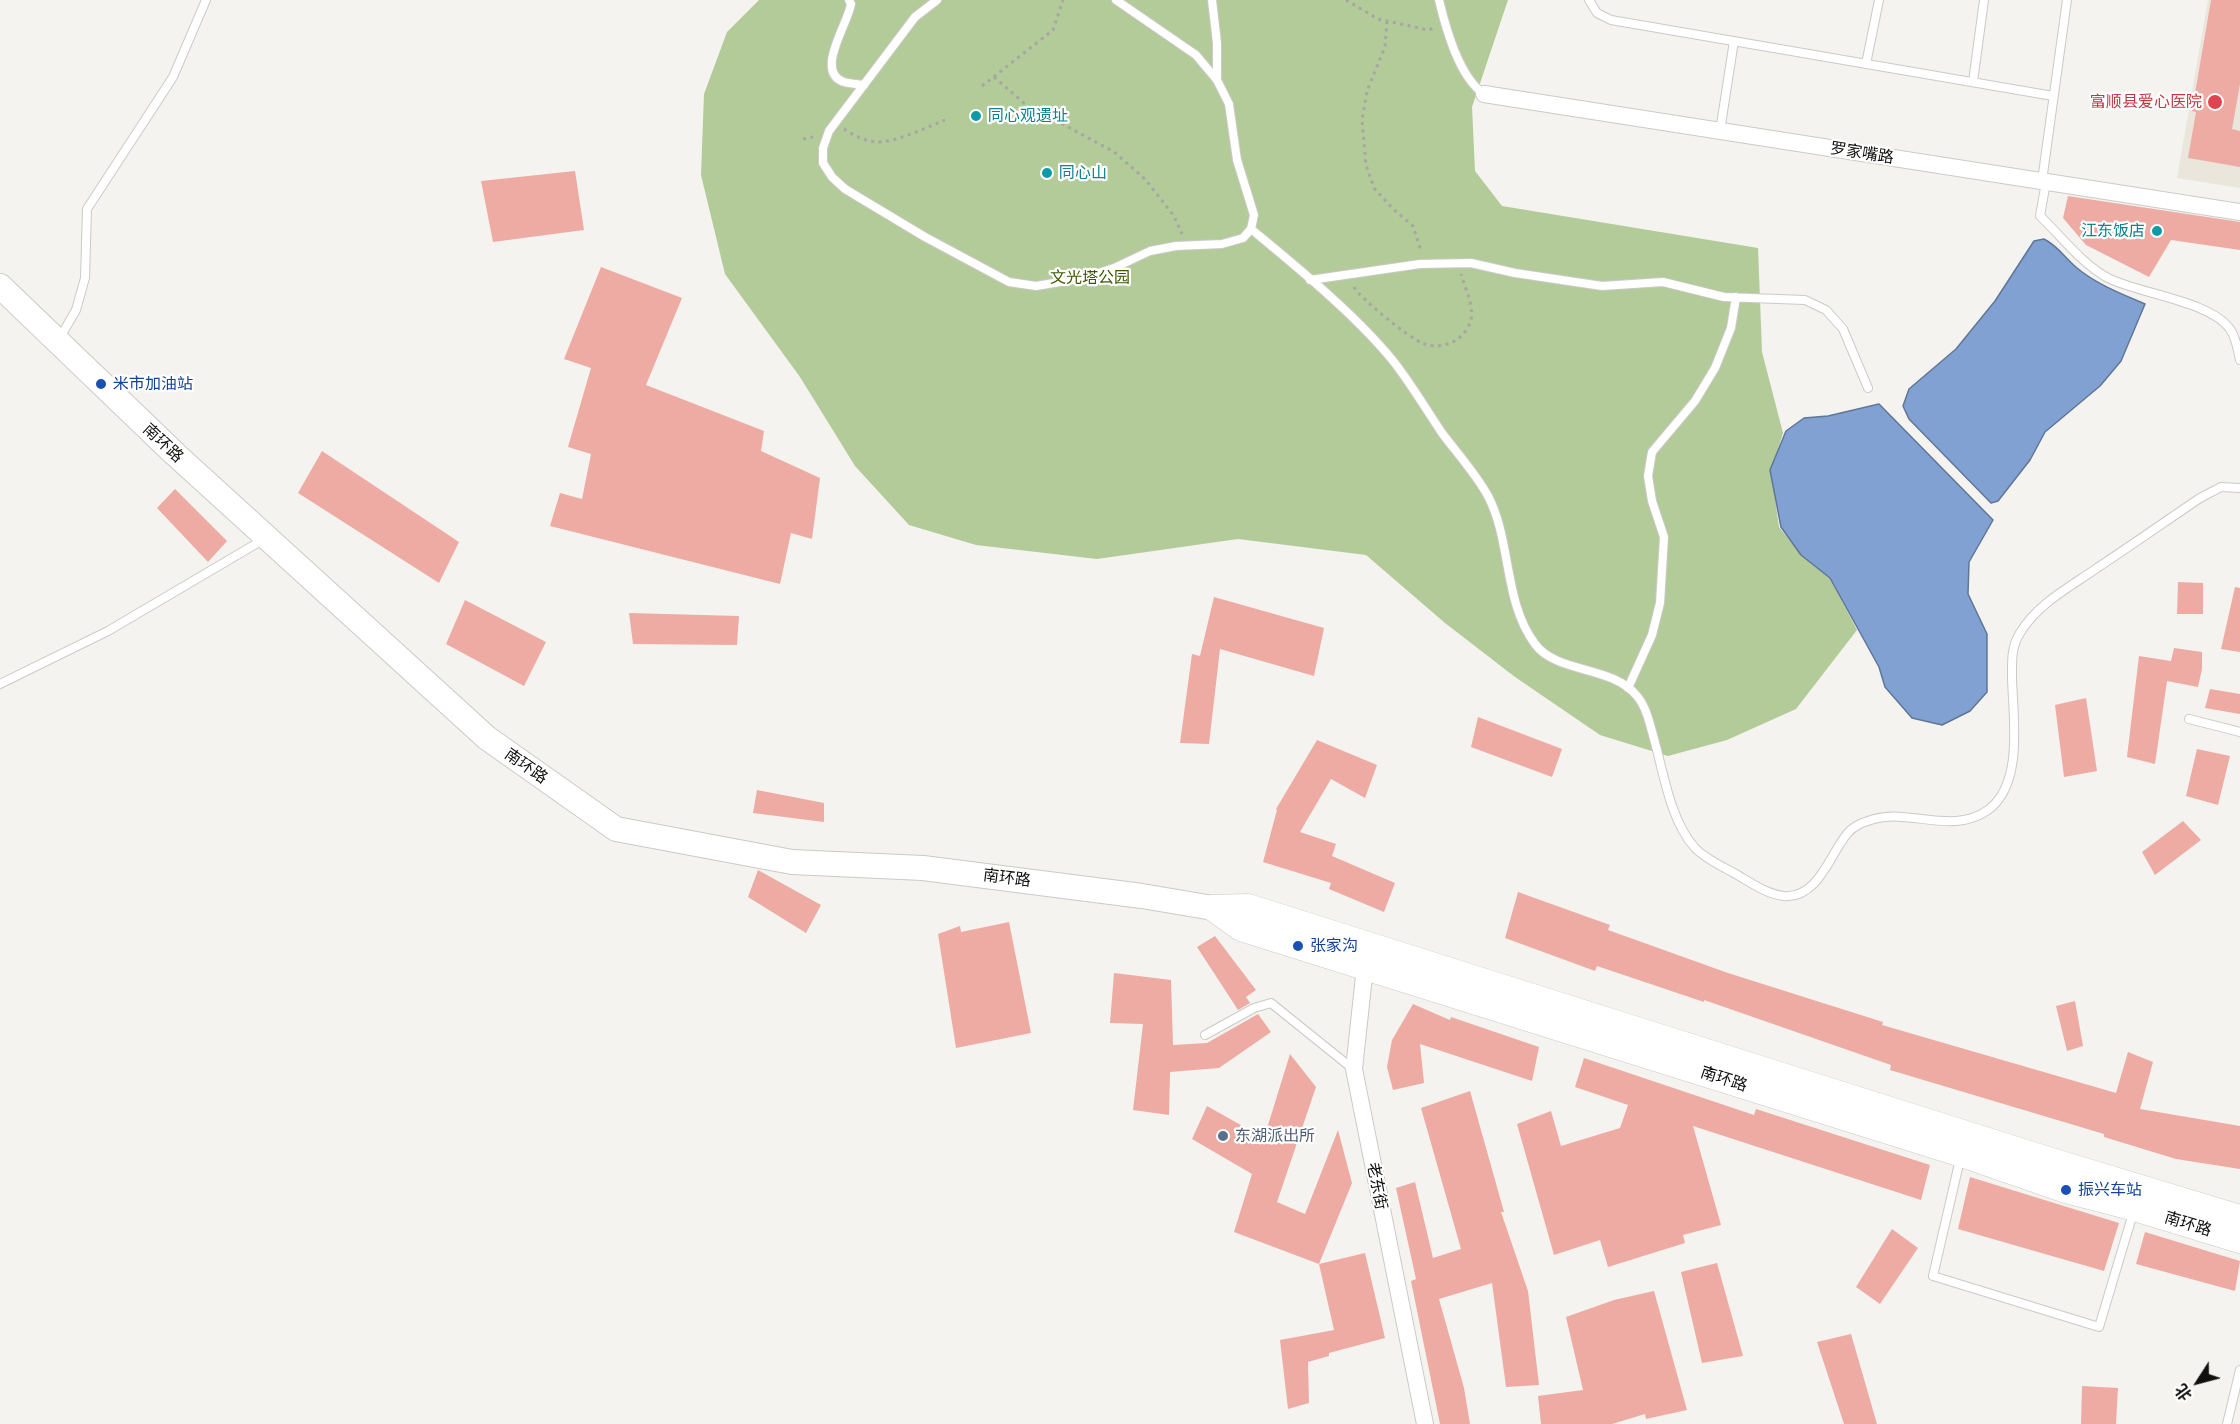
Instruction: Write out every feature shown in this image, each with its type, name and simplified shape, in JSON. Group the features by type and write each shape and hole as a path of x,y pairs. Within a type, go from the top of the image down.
{"main road":[{"name":"南环路","path":"0,286 175,454 487,738 616,829 792,861 923,868 1130,894 1213,908 1241,928 1369,957 1964,1144 2066,1190 2137,1197 2240,1218"},
{"name":"南环路","path":"2137,1197 2240,1240"}],"street":[{"name":"罗家嘴路","path":"1484,94 2240,212"},
{"name":"老东街","path":"1369,957 1354,1069 1425,1424"}],"lane":[{"path":"58,341 76,310 85,278 87,209 173,77 206,0"},
{"path":"849,0 850,14 834,50 831,68 836,77 844,82 864,85"},
{"path":"937,0 915,17 829,131 823,148 823,163 832,177 845,189 925,237 1009,282 1036,286 1084,278 1114,268 1150,251 1176,246 1222,244 1243,238 1251,229 1254,215 1237,160 1229,104 1217,80 1196,55 1116,0"},
{"path":"1212,0 1217,43 1217,80"},
{"path":"1589,0 1596,13 1611,20 2053,96"},
{"path":"1866,64 1879,0"},
{"path":"1973,82 1984,0"},
{"path":"2067,0 2053,96 2040,216 2088,263 2107,278 2197,307 2218,318 2230,329 2240,360"},
{"path":"1441,1 1446,26 1471,83 1484,94"},
{"path":"1720,131 1734,41"},
{"path":"1251,229 1310,280 1393,361 1486,494 1499,523 1514,599 1524,627 1537,648 1551,658 1621,682 1636,695 1647,714 1673,805 1692,845 1704,856 1764,890 1787,897 1803,891 1818,879 1848,832 1861,822 1884,816 1941,822 1965,820 1986,812 2003,796 2011,774 2012,653 2018,635 2032,617 2056,596 2200,498 2221,487 2240,488"},
{"path":"1310,280 1425,264 1471,263 1515,273 1602,286 1663,282 1724,297 1805,300 1826,310 1843,329 1868,388"},
{"path":"1628,688 1653,635 1660,603 1664,537 1652,501 1648,476 1652,452 1695,401 1715,368 1731,328 1736,297"},
{"path":"0,684 108,631 266,538"},
{"path":"2189,719 2240,732"},
{"path":"1205,1035 1254,1008 1270,1003 1354,1069"},
{"path":"1964,1144 1933,1276 2099,1327 2137,1197"},
{"path":"2226,1424 2240,1370"}],"path":[{"path":"982,86 1053,30 1063,0"},
{"path":"1346,0 1378,19 1428,30 1446,26"},
{"path":"1387,21 1385,47 1367,91 1362,120 1366,165 1374,188 1413,226 1425,264"},
{"path":"994,76 1024,103 1114,152 1145,178 1174,216 1188,246"},
{"path":"834,124 854,136 876,142 910,134 945,120"},
{"path":"1348,274 1355,290 1367,303 1421,343 1434,346 1450,344 1461,337 1471,321 1471,305 1458,263"}],"shaded area":[{"name":"富顺县爱心医院","path":"2208,0 2240,0 2240,188 2177,178"}],"green space":[{"name":"文光塔公园","path":"759,0 1508,0 1472,107 1475,171 1502,206 1758,248 1762,352 1783,433 1771,471 1779,527 1801,554 1830,578 1857,630 1796,709 1727,740 1668,756 1600,735 1515,677 1445,623 1366,555 1238,539 1097,559 976,545 909,525 855,466 800,377 725,274 701,175 704,94 727,32"}],"water":[{"path":"2044,239 2092,279 2145,304 2121,361 2100,386 2045,432 2030,460 1998,501 1991,503 1909,419 1903,406 1909,389 1956,349 1995,301 2034,241"},
{"path":"1879,404 1993,520 1969,562 1968,594 1987,634 1987,692 1970,711 1942,725 1912,718 1885,687 1879,667 1830,578 1801,555 1781,527 1770,470 1786,431 1804,418 1828,416"}],"building":[{"name":"富顺县爱心医院","path":"2211,0 2240,0 2240,84 2232,129 2240,131 2240,167 2188,158 2196,112 2192,111"},
{"path":"575,171 584,230 493,242 481,181"},
{"name":"江东饭店","path":"2068,196 2240,222 2240,250 2171,240 2149,277 2086,245 2063,218"},
{"path":"601,267 682,298 646,385 764,431 761,451 820,478 812,539 791,533 780,584 550,526 560,493 582,499 591,454 568,447 591,368 564,359"},
{"path":"322,451 459,542 439,583 298,493"},
{"path":"175,489 227,541 208,562 157,508"},
{"path":"2178,582 2203,583 2203,614 2177,614"},
{"path":"2235,587 2240,588 2240,652 2221,649"},
{"path":"1214,597 1324,628 1314,676 1220,649 1209,744 1180,743 1192,654 1200,656"},
{"path":"465,600 546,642 524,686 446,644"},
{"path":"629,613 739,616 737,645 633,644"},
{"path":"2174,648 2202,652 2202,669 2198,687 2167,681 2155,764 2127,757 2139,656 2171,661"},
{"path":"2210,689 2240,694 2240,714 2205,708"},
{"path":"2086,698 2097,771 2064,777 2055,705"},
{"path":"1478,717 1562,749 1552,777 1471,747"},
{"path":"1317,740 1377,765 1365,798 1331,779 1300,832 1336,844 1332,856 1395,883 1384,912 1329,889 1331,883 1263,862 1276,809"},
{"path":"2197,749 2230,756 2218,805 2186,796"},
{"path":"757,790 824,803 824,822 753,813"},
{"path":"2183,821 2201,840 2155,875 2142,852"},
{"path":"758,870 821,905 806,933 748,897"},
{"path":"1518,892 1610,925 1608,930 1728,973 1883,1022 1882,1025 2116,1093 2128,1052 2153,1062 2140,1109 2240,1126 2240,1169 2176,1159 2104,1137 2104,1134 1890,1070 1891,1065 1704,1000 1704,1002 1597,966 1595,971 1505,938"},
{"path":"1009,922 1031,1033 956,1048 938,934 960,926 961,932"},
{"path":"1215,936 1256,990 1246,997 1250,1003 1238,1010 1197,947"},
{"path":"1114,973 1171,980 1173,1045 1207,1043 1258,1014 1271,1032 1219,1068 1170,1072 1169,1115 1133,1110 1143,1024 1110,1023"},
{"path":"2075,1001 2083,1046 2067,1051 2056,1006"},
{"path":"1413,1004 1450,1020 1451,1017 1539,1047 1532,1081 1420,1044 1424,1083 1393,1090 1387,1067 1392,1040"},
{"path":"1290,1054 1316,1087 1277,1202 1305,1214 1338,1130 1352,1183 1319,1264 1234,1232 1252,1174 1192,1139 1207,1106 1264,1138"},
{"path":"1584,1058 1754,1115 1756,1109 1930,1165 1921,1200 1693,1126 1721,1225 1683,1235 1685,1243 1608,1267 1600,1240 1554,1255 1517,1124 1551,1111 1561,1146 1620,1128 1628,1105 1575,1087"},
{"path":"1470,1091 1504,1212 1501,1212 1528,1291 1539,1385 1506,1387 1492,1283 1439,1299 1464,1388 1470,1424 1440,1424 1411,1281 1416,1279 1396,1188 1415,1182 1433,1258 1461,1249 1421,1108"},
{"path":"1970,1177 2119,1223 2104,1271 1958,1229"},
{"path":"1892,1229 1918,1248 1880,1304 1856,1287"},
{"path":"2145,1232 2240,1261 2235,1291 2136,1264"},
{"path":"1365,1253 1385,1338 1329,1353 1329,1356 1308,1362 1309,1403 1288,1409 1280,1340 1334,1330 1319,1264"},
{"path":"1717,1263 1743,1356 1702,1363 1681,1272"},
{"path":"1654,1291 1687,1410 1646,1419 1645,1414 1612,1424 1541,1424 1538,1396 1583,1390 1566,1317 1614,1300"},
{"path":"1851,1334 1877,1424 1844,1424 1817,1342"},
{"path":"2082,1386 2118,1388 2116,1424 2081,1424"}],"place":[{"name":"富顺县爱心医院","path":"2215,102"},
{"name":"同心观遗址","path":"976,116"},
{"name":"同心山","path":"1047,173"},
{"name":"江东饭店","path":"2157,231"},
{"name":"米市加油站","path":"101,384"},
{"name":"张家沟","path":"1298,946"},
{"name":"东湖派出所","path":"1223,1136"},
{"name":"振兴车站","path":"2066,1190"}]}
